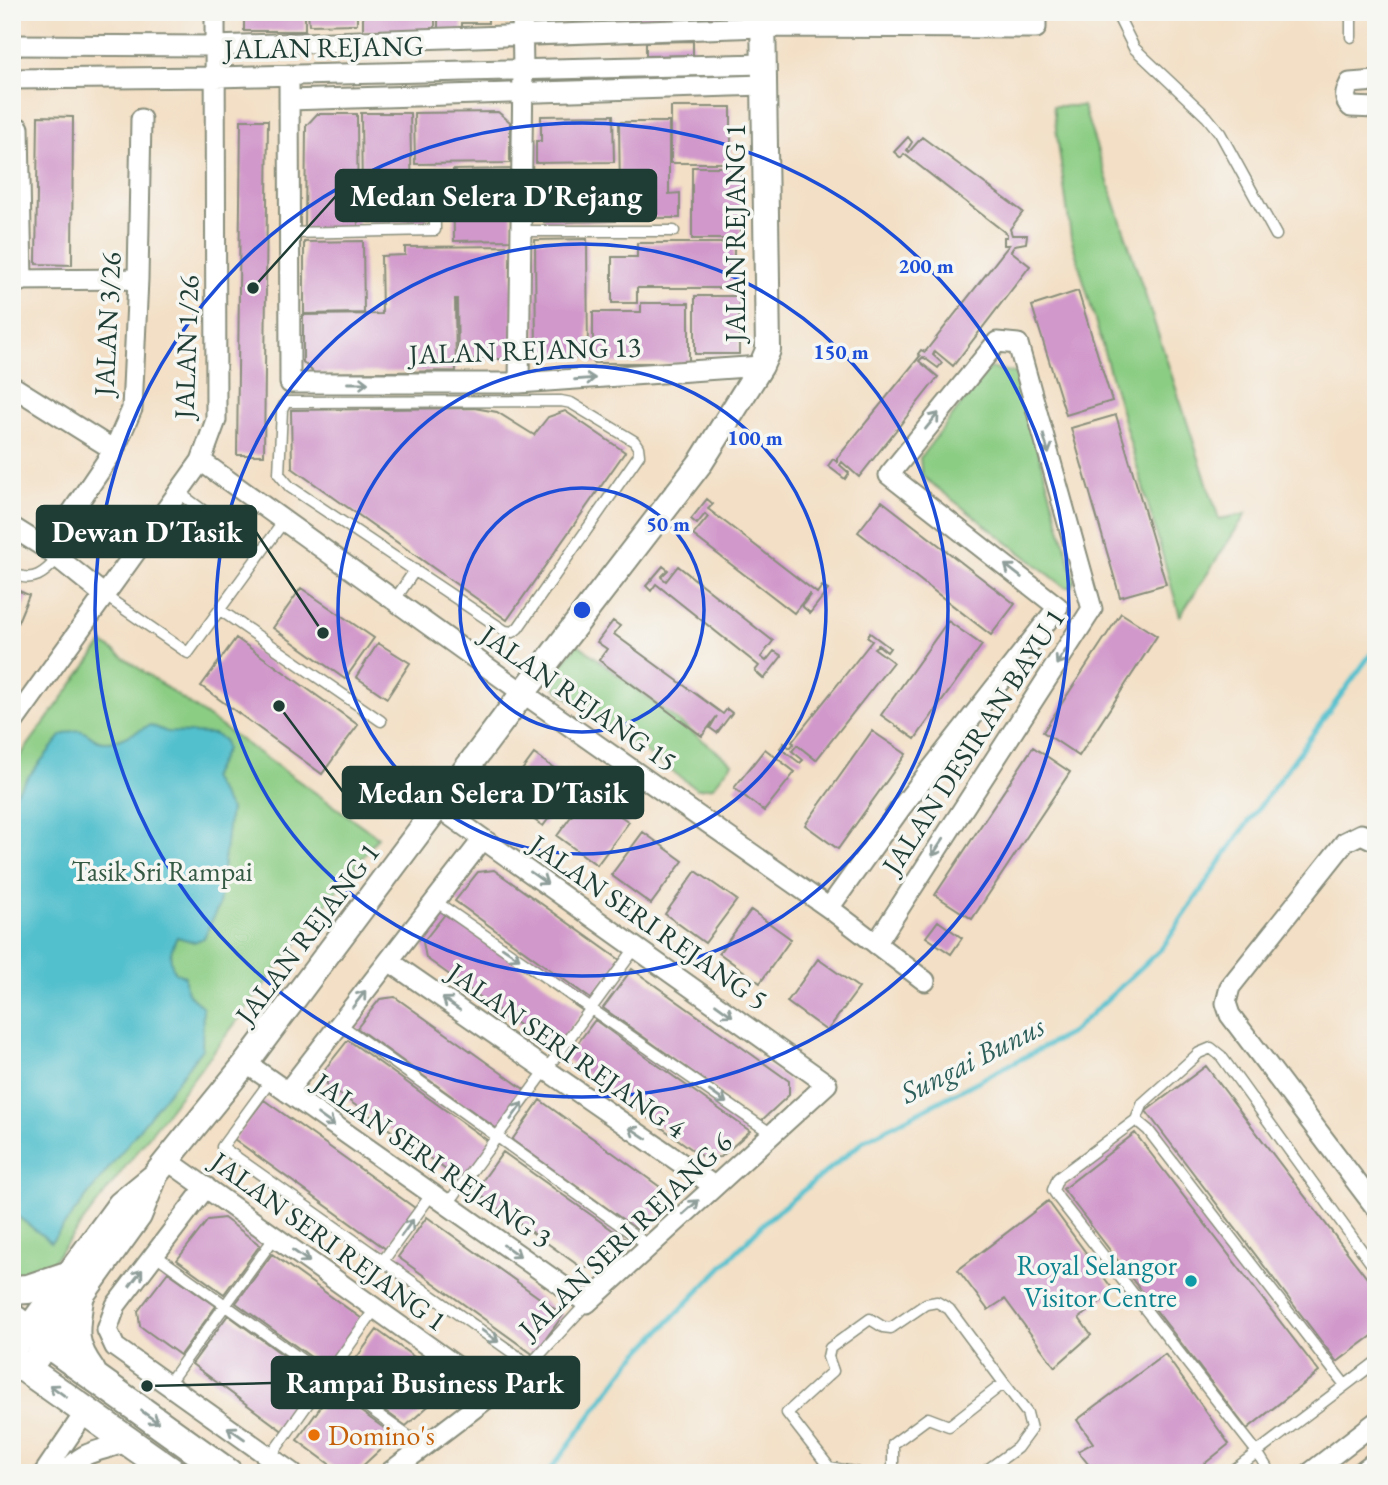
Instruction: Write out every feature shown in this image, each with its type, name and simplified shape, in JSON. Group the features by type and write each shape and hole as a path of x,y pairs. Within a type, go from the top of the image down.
{"main road":[{"path":"12,1290 71,1288 75,1345 95,1377"},
{"path":"23,1345 95,1377 228,1473"},
{"path":"23,1345 86,1411 173,1473"}],"street":[{"name":"JALAN 1/26","path":"15,715 201,461 216,420 215,12"},
{"path":"519,383 522,12"},
{"path":"12,45 215,46 522,36 763,20 1036,20"},
{"name":"JALAN REJANG 1","path":"23,1345 71,1288 120,1203 162,1167 246,1063 523,693 701,462 761,366 768,350 763,20"},
{"name":"JALAN REJANG","path":"12,79 523,70 764,74"},
{"path":"289,100 523,94 764,74"},
{"path":"289,75 289,233"},
{"path":"1376,81 1350,83 1345,93 1351,107 1376,108"},
{"name":"JALAN 3/26","path":"53,553 114,450 132,409 141,119"},
{"path":"19,128 16,174 17,280 138,279"},
{"name":"JALAN REJANG 13","path":"289,233 290,383 519,383 761,366"},
{"name":"JALAN DESIRAN BAYU 1","path":"876,944 1092,609 1018,344 997,342 889,475 1058,607"},
{"path":"12,386 114,450"},
{"name":"JALAN REJANG 15","path":"201,461 523,693 830,908 925,981"},
{"path":"12,527 53,553 104,595"},
{"path":"830,908 900,809 1058,607 1092,609"},
{"name":"JALAN SERI REJANG 5","path":"438,807 827,1084"},
{"path":"1376,841 1361,834 1345,842 1230,987 1226,1003 1230,1015 1376,1208"},
{"path":"287,1092 483,839"},
{"name":"JALAN SERI REJANG 4","path":"389,961 714,1186"},
{"name":"JALAN SERI REJANG 3","path":"246,1063 587,1304"},
{"name":"JALAN SERI REJANG 6","path":"587,1304 648,1245 827,1084"},
{"name":"JALAN SERI REJANG 1","path":"162,1167 206,1187 494,1393"},
{"path":"206,1187 116,1305 107,1331 115,1348 292,1473"},
{"name":"JALAN SERI REJANG 6","path":"389,1473 494,1393"},
{"path":"44,1473 86,1411"},
{"path":"1310,1473 1376,1422"},
{"path":"66,1473 73,1462 92,1450 110,1449 128,1441"},
{"path":"1360,1473 1376,1461"}],"lane":[{"path":"1116,12 1134,48 1207,117 1220,133 1276,235"},
{"path":"1351,12 1351,37"},
{"path":"289,233 435,230 434,179"},
{"path":"521,231 674,231"},
{"path":"561,401 571,403 634,441 638,447 639,455 513,632 505,631 415,570 284,482 279,474 282,410 286,402 561,401"},
{"path":"178,492 261,553"},
{"path":"104,595 188,653 284,521"},
{"path":"12,573 30,578 44,573 53,553"},
{"path":"394,601 415,570"},
{"path":"220,610 381,721"},
{"path":"435,901 772,1134"},
{"path":"383,1261 499,1137 636,947"},
{"path":"340,1024 648,1245"},
{"path":"1270,1473 1257,1452 1054,1190 1058,1178 1136,1120 1143,1103 1199,1053 1211,1048 1221,1056 1376,1270"},
{"path":"271,1080 222,1147 530,1365"},
{"path":"1136,1120 1148,1130 1345,1385"},
{"path":"167,1385 275,1237"},
{"path":"154,1254 422,1446"},
{"path":"859,1473 829,1467 787,1413 833,1371 828,1357 830,1349 870,1319 883,1327 891,1328 926,1304 937,1302 949,1309 1027,1413 1031,1429 1017,1448 983,1473"},
{"name":"JALAN SERI REJANG 6","path":"494,1393 530,1365 587,1304"},
{"path":"270,1457 375,1309"},
{"path":"1230,1473 1376,1362"},
{"path":"893,1473 893,1444 928,1418 949,1426 1004,1383"}],"green space":[{"path":"1053,106 1083,106 1219,519 1246,514 1180,616 1071,237"},
{"path":"989,368 1016,373 1075,580 1071,587 1065,587 922,476 920,458"},
{"name":"Tasik Sri Rampai","path":"103,643 378,837 40,1278 12,1285 12,767"},
{"path":"578,644 732,763 713,787 697,789 556,689 554,674"}],"water":[{"name":"Tasik Sri Rampai","path":"150,725 167,732 214,734 224,740 226,749 211,778 230,809 219,905 204,938 194,942 177,937 171,955 175,973 185,976 189,994 203,1007 202,1049 51,1242 12,1212 12,797 61,736 77,730 101,742 108,742 124,738"}],"building":[{"path":"244,12 305,12 305,31 244,31"},
{"path":"308,12 357,12 357,24 309,25"},
{"path":"363,12 435,12 435,31 363,31"},
{"path":"438,12 488,12 488,23 462,23 462,30 438,30"},
{"path":"551,12 605,12 605,20 551,21"},
{"path":"612,12 683,12 683,25 612,27"},
{"path":"690,12 738,12 738,18 690,18"},
{"path":"977,12 1016,12 1016,19 977,20"},
{"path":"693,41 693,55 646,56 646,42"},
{"path":"671,107 731,107 731,163 671,163"},
{"path":"498,112 510,122 510,163 415,164 414,113"},
{"path":"361,113 410,113 412,197 427,197 427,221 369,222 369,198 362,198"},
{"path":"317,114 357,114 358,230 305,230 306,126"},
{"path":"613,115 614,162 536,163 536,141 541,141 541,116"},
{"path":"38,116 73,117 72,265 36,264"},
{"path":"241,120 268,120 264,455 237,455"},
{"path":"619,122 669,122 669,194 680,193 680,218 625,218 625,194 620,194"},
{"path":"908,137 912,142 907,150 909,152 922,137 1023,212 1010,229 1012,235 1027,235 1026,243 1015,245 1011,251 1030,266 953,366 935,351 933,355 942,363 938,368 923,357 919,361 938,377 859,477 842,462 840,465 849,473 845,479 828,466 833,459 837,462 837,458 920,356 918,354 921,350 925,352 1009,245 1004,245 1004,237 1007,237 1007,234 904,154 901,158 894,152"},
{"path":"692,167 741,167 741,239 692,239"},
{"path":"511,169 512,240 454,241 453,170"},
{"path":"544,174 615,174 615,221 544,222"},
{"path":"587,239 588,358 536,358 535,240"},
{"path":"363,241 364,313 304,314 304,242"},
{"path":"637,243 734,243 734,288 637,288 637,303 612,303 612,257 637,257"},
{"path":"512,246 513,359 458,359 455,299 456,371 314,373 303,362 303,315 382,314 381,256 405,255 405,247"},
{"path":"1078,291 1112,401 1066,415 1032,306"},
{"path":"695,296 739,296 739,354 695,354"},
{"path":"641,303 689,303 689,363 593,363 593,312 641,312"},
{"path":"474,408 497,412 534,435 548,417 565,411 625,452 507,620 292,468 291,410"},
{"path":"1116,415 1166,584 1120,597 1071,428"},
{"path":"707,499 713,504 708,509 817,593 822,586 828,590 810,613 802,606 809,594 794,613 693,535 708,517 705,514 697,524 691,519"},
{"path":"882,501 1015,604 991,635 858,532"},
{"path":"663,566 668,570 661,577 666,581 678,566 773,641 761,657 766,661 774,651 782,656 764,679 755,671 759,666 656,584 651,591 646,586"},
{"path":"12,588 29,595 12,636"},
{"path":"301,588 374,638 345,679 273,628"},
{"path":"1121,613 1157,636 1079,756 1043,732"},
{"path":"613,621 620,626 614,634 723,714 727,709 732,713 717,733 710,728 717,716 702,736 599,660 607,649 597,642"},
{"path":"948,621 982,645 915,739 881,715"},
{"path":"870,633 890,648 887,652 878,645 874,648 893,662 816,760 797,745 792,751 803,760 800,763 780,748 784,743 790,748 794,743 792,742 872,641 867,637"},
{"path":"236,638 358,725 322,774 201,686"},
{"path":"378,643 410,663 387,698 356,677"},
{"path":"872,731 906,754 838,849 805,825"},
{"path":"1033,747 1070,772 972,919 935,895"},
{"path":"765,749 795,772 764,811 734,788"},
{"path":"534,754 575,783 543,826 502,797"},
{"path":"588,793 629,822 597,865 557,836"},
{"path":"643,832 683,861 651,904 611,875"},
{"path":"494,870 620,960 591,999 455,901 478,872"},
{"path":"696,871 737,900 705,943 665,914"},
{"path":"751,910 791,939 760,983 719,953"},
{"path":"446,913 583,1011 554,1050 426,958 423,942"},
{"path":"938,921 962,938 951,954 926,937"},
{"path":"818,959 859,988 827,1031 787,1002"},
{"path":"632,969 789,1081 789,1095 761,1121 603,1008"},
{"path":"395,997 528,1092 500,1131 357,1028 380,999"},
{"path":"595,1020 750,1131 721,1157 704,1158 566,1059"},
{"path":"348,1040 491,1143 463,1182 327,1085 325,1069"},
{"name":"Royal Selangor Visitor Centre","path":"1206,1066 1376,1290 1376,1333 1337,1362 1146,1111"},
{"path":"264,1100 415,1208 386,1249 234,1139"},
{"path":"540,1100 667,1192 667,1205 639,1231 512,1140"},
{"name":"Royal Selangor Visitor Centre","path":"1135,1133 1319,1372 1247,1429 1063,1189"},
{"path":"503,1152 628,1241 599,1267 582,1268 475,1191"},
{"name":"Royal Selangor Visitor Centre","path":"1048,1201 1114,1291 1079,1318 1091,1335 1055,1367 1005,1299 988,1310 958,1270"},
{"path":"427,1217 563,1315 534,1355 398,1257"},
{"path":"224,1218 260,1245 224,1294 177,1260 208,1220"},
{"path":"272,1254 365,1321 329,1370 236,1303"},
{"path":"168,1272 216,1306 180,1355 140,1326 138,1311"},
{"path":"228,1315 320,1382 284,1432 192,1364"},
{"path":"377,1330 443,1378 444,1392 406,1426 341,1379"},
{"name":"Royal Selangor Visitor Centre","path":"1165,1354 1229,1444 1193,1473 1074,1473 1088,1464 1078,1451 1093,1443 1077,1420"},
{"path":"332,1391 395,1436 357,1471 340,1472 297,1440"}],"waterway":[{"name":"Sungai Bunus","path":"548,1473 631,1361 767,1220 865,1140 1071,1033 1162,948 1231,846 1376,647"}],"place":[{"name":"Medan Selera D'Rejang","path":"253,288"},
{"name":"Dewan D'Tasik","path":"323,633"},
{"name":"Medan Selera D'Tasik","path":"279,706"},
{"name":"Royal Selangor Visitor Centre","path":"1191,1281"},
{"name":"Rampai Business Park","path":"147,1386"},
{"name":"Domino's","path":"314,1435"}]}
